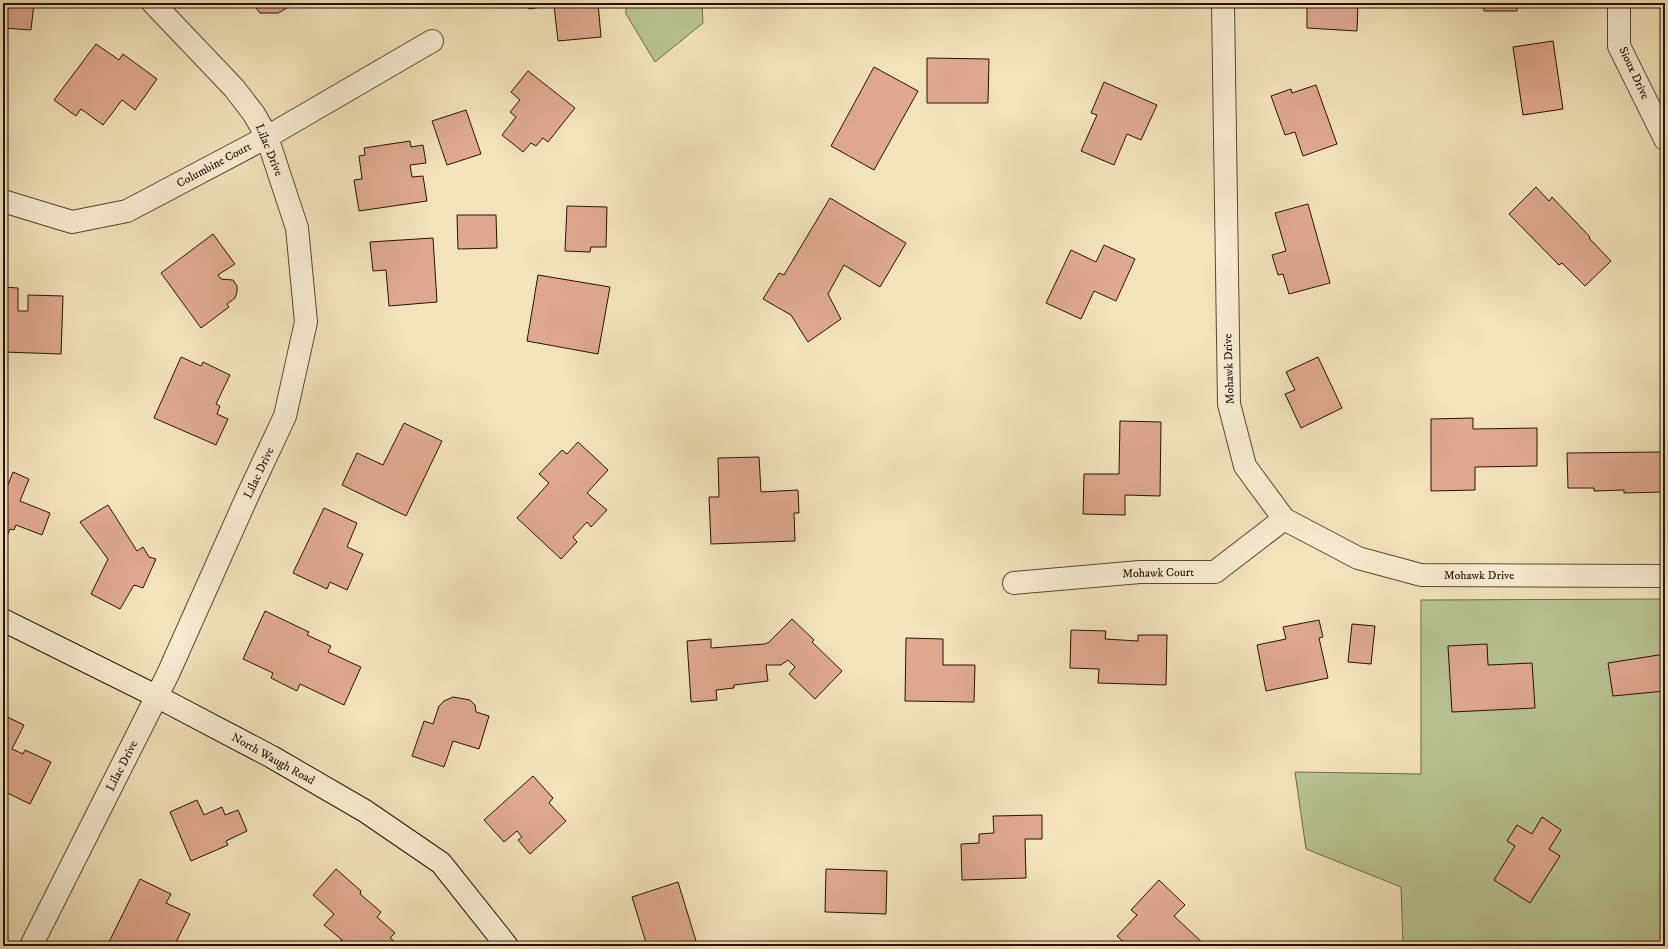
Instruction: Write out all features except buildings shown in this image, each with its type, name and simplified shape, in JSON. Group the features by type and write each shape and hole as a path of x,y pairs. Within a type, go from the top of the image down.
{"street":[{"name":"Lilac Drive","path":"31,946 168,674 247,497 286,416 306,322 297,228 266,137 254,114 234,88 153,3"},
{"name":"Mohawk Drive","path":"1223,3 1229,404 1245,466 1284,519 1358,558 1421,575 1665,576"},
{"name":"Sioux Drive","path":"1619,3 1619,46 1665,139"},
{"name":"Columbine Court","path":"3,201 72,222 127,211 266,137 432,41"},
{"name":"Mohawk Court","path":"1014,583 1140,572 1215,572 1284,519"},
{"name":"North Waugh Road","path":"3,620 156,696 286,765 365,811 441,862 508,946"}],"green space":[{"path":"626,3 702,3 703,23 655,62 626,14"},
{"path":"1665,599 1665,946 1403,946 1401,887 1306,849 1295,772 1421,774 1421,600"}]}
